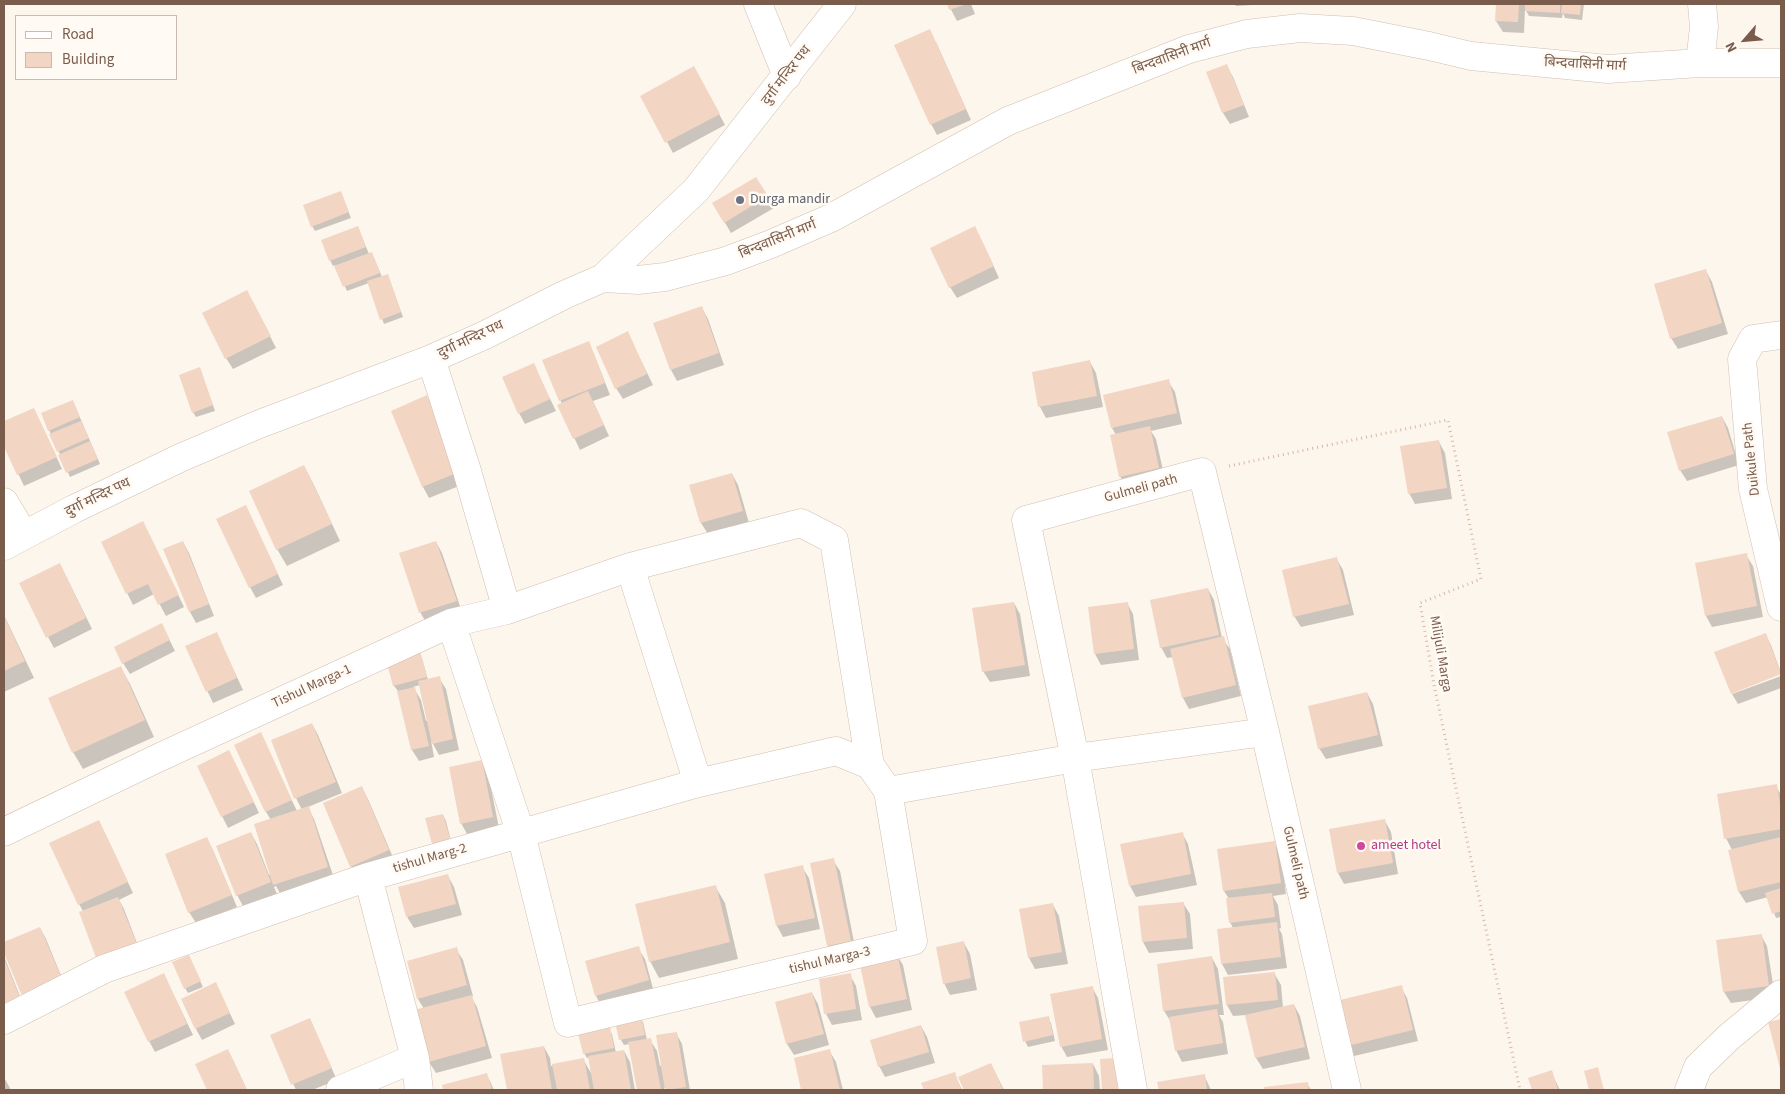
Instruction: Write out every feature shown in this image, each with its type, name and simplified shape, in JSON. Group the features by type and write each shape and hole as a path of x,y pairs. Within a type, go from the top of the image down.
{"street":[{"path":"758,4 787,76"},
{"name":"दुर्गा मन्दिर पथ","path":"14,541 74,509 180,458 257,425 431,359 603,278 696,190 842,4"},
{"path":"1700,63 1704,27 1702,4"},
{"name":"बिन्दवासिनी मार्ग","path":"603,278 638,280 665,277 726,261 771,244 831,218 1008,122 1189,49 1246,34 1300,28 1353,31 1471,56 1608,69 1700,63 1781,63"},
{"name":"Duikule Path","path":"1781,334 1753,339 1742,359 1753,489 1781,607"},
{"path":"431,359 467,471 507,610"},
{"name":"Gulmeli path","path":"1133,1090 1075,758 1026,520 1202,472 1265,732 1347,1090"},
{"path":"4,502 14,541"},
{"name":"Tishul Marga-1","path":"4,832 158,758 450,623 507,610 630,567 801,523 834,540 870,765"},
{"path":"630,567 698,783"},
{"path":"450,623 521,834"},
{"path":"888,791 1075,758 1265,732"},
{"name":"tishul Marg-2","path":"4,1020 104,969 368,876 698,783 836,751 870,765"},
{"name":"tishul Marga-3","path":"521,834 568,1023 913,942 888,791 870,765"},
{"path":"368,876 415,1058 419,1090"},
{"path":"1689,1090 1698,1067 1729,1037 1781,994"},
{"path":"340,1090 415,1058"}],"path":[{"name":"Milijuli Marga","path":"1202,472 1448,420 1481,579 1420,603 1434,686 1520,1090"}],"building":[{"path":"947,4 967,4 949,10"},
{"path":"1496,4 1519,4 1518,22 1495,21"},
{"path":"1525,4 1560,4 1560,13 1525,11"},
{"path":"1562,4 1581,4 1580,15 1561,13"},
{"path":"930,29 966,109 930,125 894,45"},
{"path":"1227,64 1244,105 1222,113 1206,72"},
{"path":"694,66 720,114 665,143 640,96"},
{"name":"Durga mandir","path":"756,177 768,196 724,223 712,203"},
{"path":"341,191 349,212 311,227 303,205"},
{"path":"358,226 366,247 329,261 321,240"},
{"path":"975,226 994,266 949,288 930,248"},
{"path":"372,252 380,273 343,287 334,266"},
{"path":"1706,269 1722,323 1670,339 1654,284"},
{"path":"388,274 401,312 380,320 367,281"},
{"path":"247,290 271,336 225,359 202,313"},
{"path":"702,306 719,353 670,370 653,323"},
{"path":"628,331 647,374 615,389 596,347"},
{"path":"589,341 605,383 559,401 542,360"},
{"path":"1090,360 1097,396 1038,407 1032,372"},
{"path":"534,363 550,399 518,414 502,377"},
{"path":"200,367 213,405 192,413 179,375"},
{"path":"1169,379 1177,413 1111,428 1103,395"},
{"path":"588,391 604,425 573,439 557,405"},
{"path":"427,395 459,472 422,487 391,411"},
{"path":"73,400 80,417 48,431 41,413"},
{"path":"34,408 57,457 17,475 4,447 4,421"},
{"path":"1722,416 1734,454 1679,471 1667,432"},
{"path":"81,421 89,438 57,452 49,434"},
{"path":"1150,426 1159,468 1119,477 1110,435"},
{"path":"1439,440 1447,488 1408,494 1400,446"},
{"path":"90,441 98,459 66,473 58,455"},
{"path":"304,465 332,524 276,550 249,491"},
{"path":"732,473 743,511 700,523 689,485"},
{"path":"246,505 278,574 249,588 216,519"},
{"path":"143,521 179,595 158,605 148,584 126,594 101,542"},
{"path":"183,541 209,604 189,612 163,549"},
{"path":"436,541 457,601 419,613 399,553"},
{"path":"1747,553 1757,606 1705,616 1695,563"},
{"path":"1337,557 1349,604 1293,617 1282,570"},
{"path":"60,563 86,618 46,638 19,583"},
{"path":"1208,588 1219,635 1160,648 1150,600"},
{"path":"1014,602 1025,665 982,672 972,608"},
{"path":"1128,602 1134,649 1094,654 1088,607"},
{"path":"4,616 25,661 4,671"},
{"path":"162,623 170,640 122,664 114,647"},
{"path":"217,632 237,678 206,692 185,646"},
{"path":"1766,633 1781,674 1731,694 1714,652"},
{"path":"1224,636 1236,685 1182,698 1170,649"},
{"path":"420,651 427,677 393,686 386,660"},
{"path":"121,666 145,720 72,753 48,698"},
{"path":"440,676 453,739 432,744 418,681"},
{"path":"415,687 429,746 411,750 397,691"},
{"path":"1367,692 1378,735 1318,749 1308,706"},
{"path":"312,723 336,782 294,799 271,740"},
{"path":"261,732 292,800 265,812 234,745"},
{"path":"229,750 254,802 221,817 197,766"},
{"path":"482,760 493,817 460,824 449,767"},
{"path":"1777,784 1781,811 1781,829 1724,839 1717,794"},
{"path":"362,786 389,850 350,867 323,803"},
{"path":"309,806 328,867 273,885 254,824"},
{"path":"443,814 450,839 432,844 425,818"},
{"name":"ameet hotel","path":"1385,819 1393,863 1337,873 1329,829"},
{"path":"99,820 128,882 78,905 49,843"},
{"path":"251,832 271,882 236,896 216,846"},
{"path":"1183,832 1191,874 1129,886 1120,844"},
{"path":"207,837 232,895 188,913 165,854"},
{"path":"1781,837 1781,882 1738,892 1728,850"},
{"path":"1275,841 1281,883 1223,891 1217,849"},
{"path":"834,858 851,941 827,946 810,863"},
{"path":"803,865 815,918 776,926 764,874"},
{"path":"448,874 456,904 406,917 398,887"},
{"path":"716,885 730,942 649,962 635,904"},
{"path":"1781,888 1781,911 1772,914 1765,893"},
{"path":"1272,893 1275,917 1229,923 1226,898"},
{"path":"118,897 138,947 98,963 79,912"},
{"path":"1184,902 1187,938 1142,942 1138,906"},
{"path":"1053,903 1062,952 1028,958 1019,909"},
{"path":"1277,922 1281,957 1221,964 1217,929"},
{"path":"40,927 62,979 22,996 4,953 4,942"},
{"path":"1762,934 1769,986 1723,992 1716,940"},
{"path":"964,941 971,978 943,984 936,947"},
{"path":"639,946 649,980 595,996 585,961"},
{"path":"457,947 467,985 417,999 407,961"},
{"path":"897,953 907,999 869,1007 859,961"},
{"path":"189,955 201,981 184,989 172,962"},
{"path":"1212,956 1219,1004 1163,1011 1157,964"},
{"path":"4,958 22,1003 4,1010"},
{"path":"1275,972 1278,1000 1226,1005 1223,977"},
{"path":"164,973 187,1024 148,1042 124,992"},
{"path":"851,973 856,1009 824,1014 819,979"},
{"path":"216,982 230,1013 195,1029 181,999"},
{"path":"1402,985 1413,1030 1347,1046 1336,1001"},
{"path":"1093,986 1102,1039 1060,1047 1050,994"},
{"path":"812,992 824,1034 786,1044 775,1002"},
{"path":"472,995 486,1046 428,1062 414,1010"},
{"path":"1294,1004 1305,1047 1255,1058 1245,1015"},
{"path":"1217,1009 1223,1043 1175,1051 1169,1017"},
{"path":"641,1016 645,1035 619,1040 615,1022"},
{"path":"1049,1016 1053,1035 1023,1042 1019,1022"},
{"path":"310,1018 332,1068 291,1085 270,1035"},
{"path":"1781,1019 1781,1072 1768,1022"},
{"path":"921,1025 929,1052 878,1067 870,1040"},
{"path":"610,1027 614,1048 583,1054 578,1033"},
{"path":"677,1032 686,1087 665,1090 656,1035"},
{"path":"651,1038 661,1090 637,1090 628,1042"},
{"path":"544,1046 552,1090 507,1090 500,1054"},
{"path":"228,1049 247,1090 207,1090 195,1064"},
{"path":"830,1049 840,1090 801,1090 794,1058"},
{"path":"624,1050 631,1090 594,1090 588,1056"},
{"path":"584,1058 590,1090 557,1090 552,1064"},
{"path":"1115,1058 1118,1090 1102,1090 1100,1059"},
{"path":"991,1063 1003,1090 964,1090 958,1077"},
{"path":"1093,1063 1094,1090 1043,1090 1042,1065"},
{"path":"1598,1067 1604,1090 1589,1090 1584,1071"},
{"path":"1552,1070 1558,1090 1532,1090 1528,1078"},
{"path":"955,1072 961,1090 924,1090 921,1083"},
{"path":"487,1073 492,1090 443,1090 442,1085"},
{"path":"1205,1074 1207,1090 1159,1090 1157,1082"},
{"path":"1308,1082 1309,1090 1264,1090 1264,1087"}],"place":[{"name":"Durga mandir","path":"740,200"},
{"name":"ameet hotel","path":"1361,846"}]}
